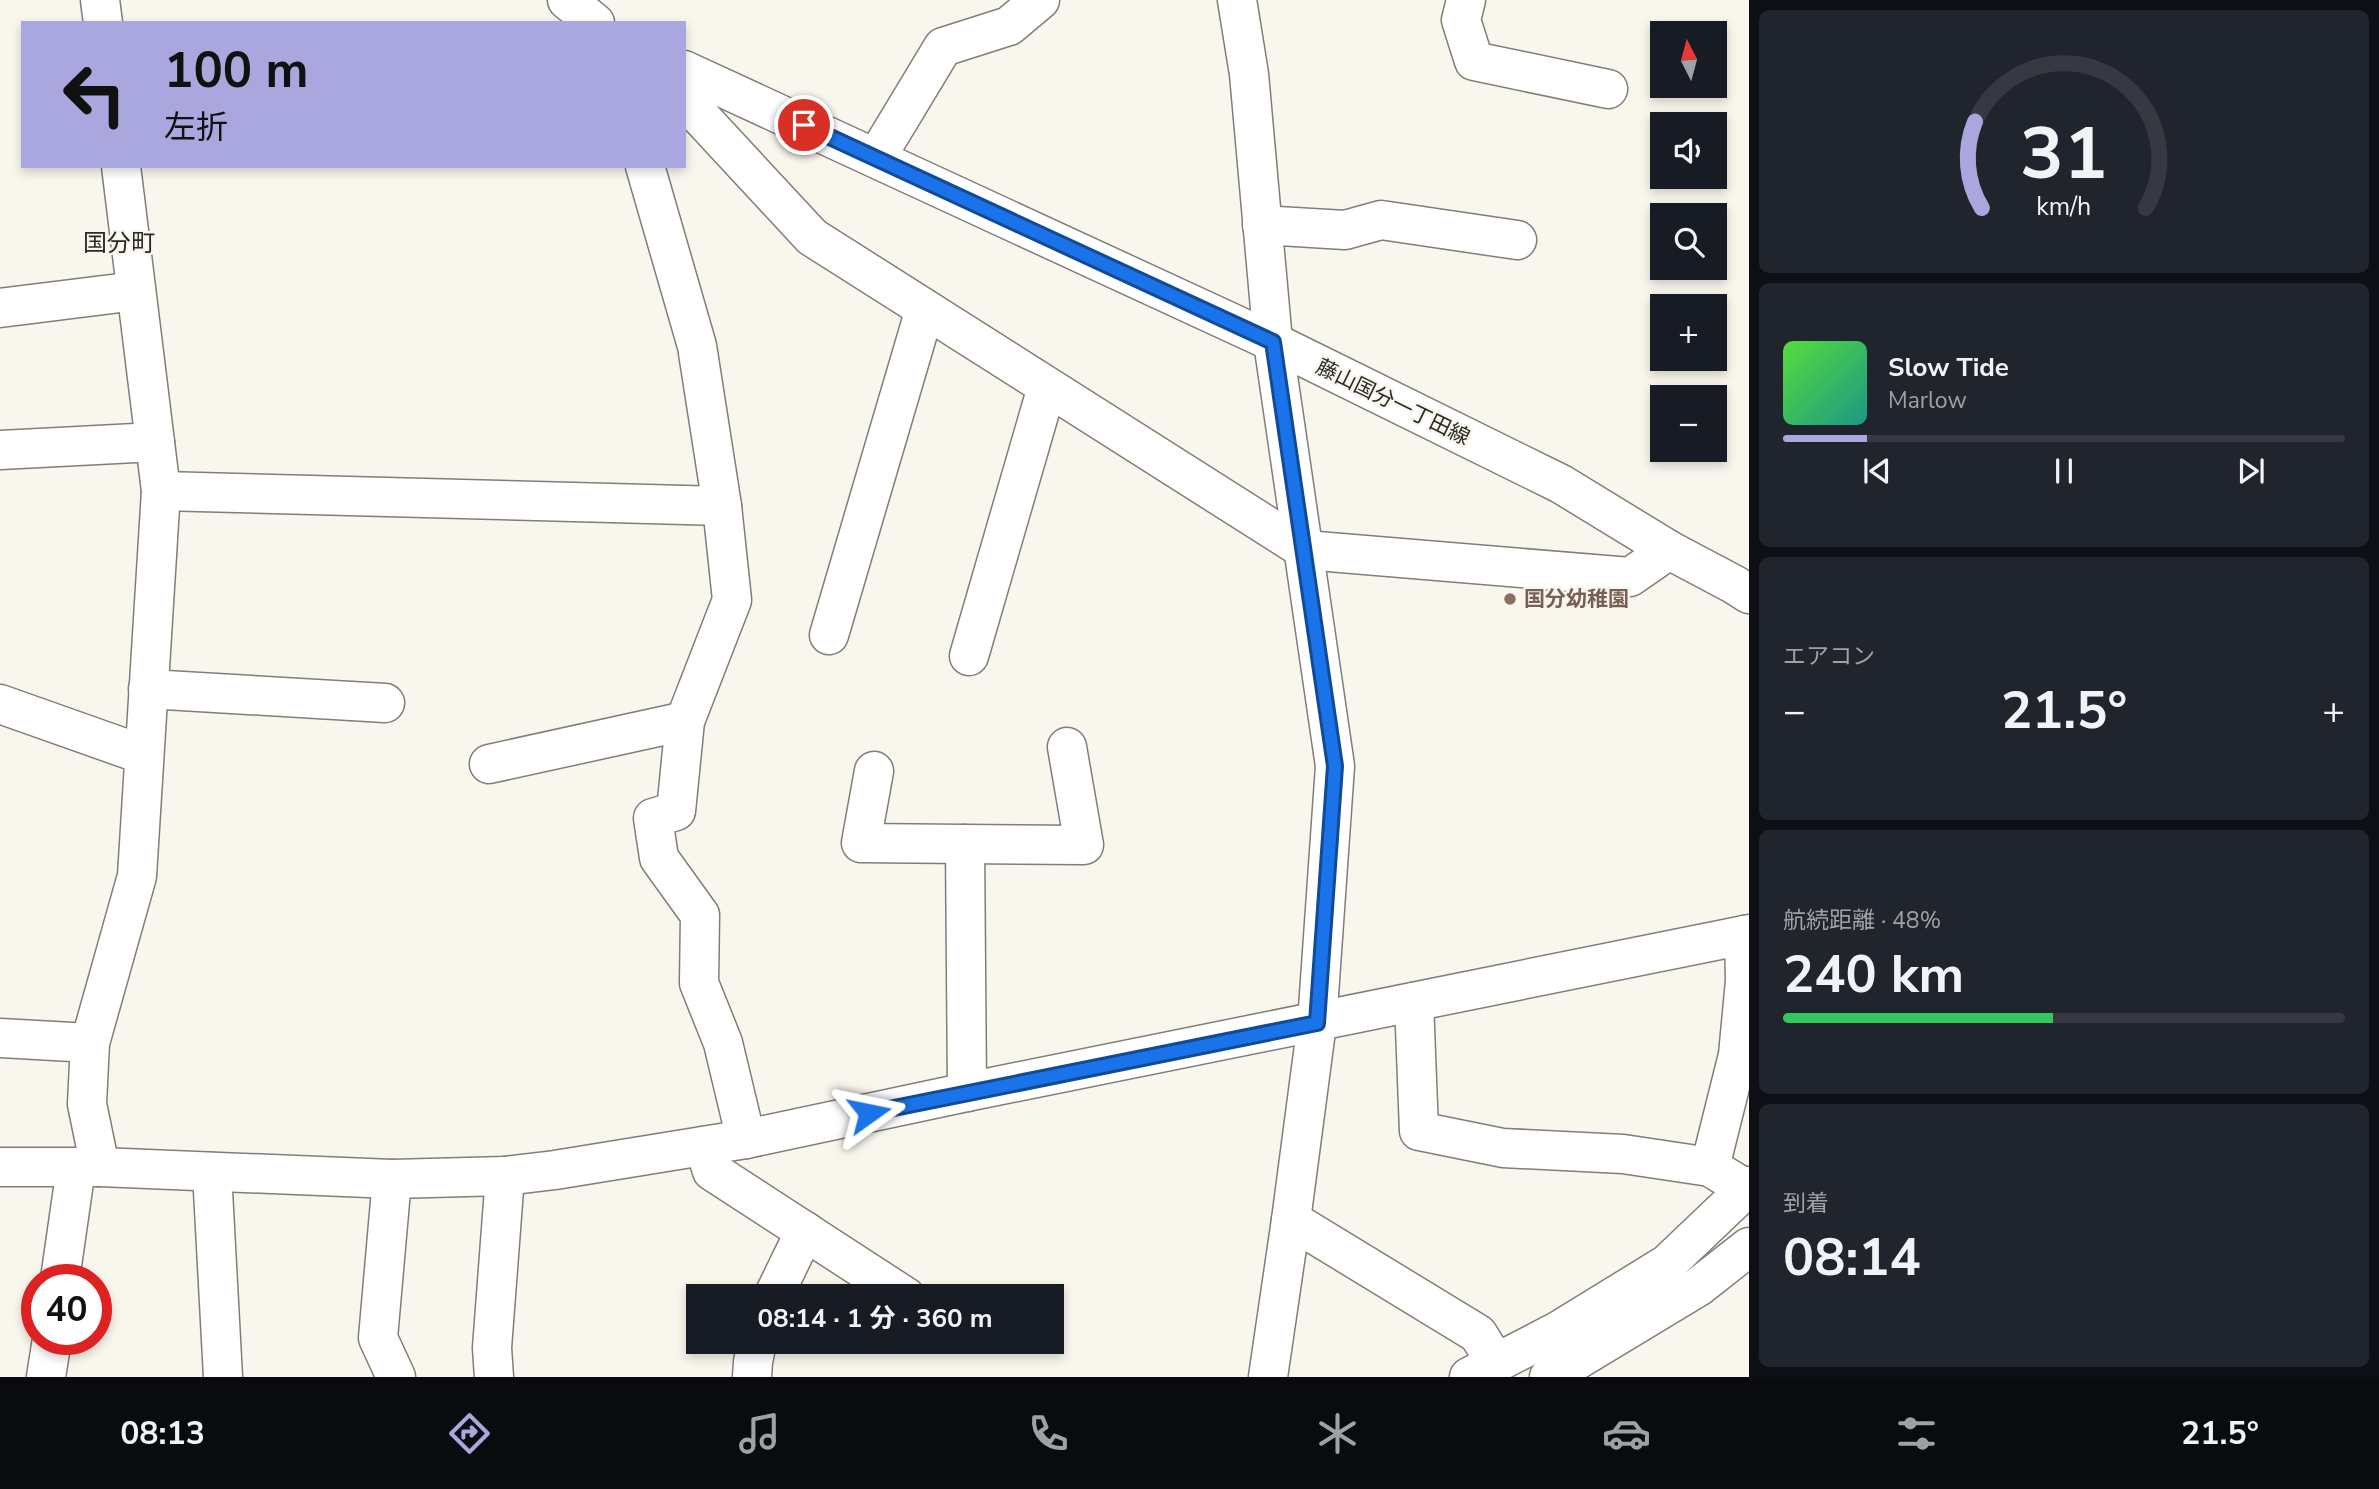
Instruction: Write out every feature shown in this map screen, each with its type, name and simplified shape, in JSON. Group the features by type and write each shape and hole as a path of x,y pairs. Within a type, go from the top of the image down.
{"street":[{"path":"100,0 103,21"},
{"path":"567,0 593,21"},
{"path":"602,0 606,21"},
{"path":"876,158 943,47 1009,26 1040,0"},
{"path":"1237,0 1249,75 1273,342 1335,766 1317,1023 1268,1377"},
{"path":"1466,0 1461,20 1474,61 1608,89"},
{"name":"藤山国分一丁田線","path":"686,70 1273,342 1561,484 1669,550 1744,588"},
{"path":"686,101 812,237 1305,550 1630,577 1669,550"},
{"path":"64,1264 88,1167 89,1043 137,876 161,491 121,168"},
{"path":"646,168 696,346 722,506 732,600 685,721 676,811 653,818 659,858 700,915 699,983 723,1043 746,1139"},
{"path":"1262,225 1345,230 1381,220 1517,240"},
{"path":"0,308 136,291"},
{"path":"829,635 925,309"},
{"path":"969,656 1047,387"},
{"path":"0,450 155,442"},
{"path":"161,491 722,506"},
{"path":"148,689 384,703"},
{"path":"0,704 144,755"},
{"path":"489,764 685,721"},
{"path":"874,771 861,843 1084,845 1067,747"},
{"path":"965,844 967,1091"},
{"path":"0,1167 88,1167 392,1179 505,1175 555,1170 746,1139 967,1091 1317,1023 1746,934 1745,981 1738,1055 1710,1167"},
{"path":"1291,1220 1478,1334 1482,1370 1558,1331 1667,1264 1747,1187 1710,1167 1623,1154 1503,1147 1419,1131 1414,1002"},
{"path":"0,1038 89,1043"},
{"path":"704,1146 712,1171 885,1284"},
{"path":"212,1172 223,1377"},
{"path":"494,1377 492,1348 505,1175"},
{"path":"392,1179 378,1338 396,1377"},
{"path":"780,1284 805,1231"},
{"path":"1549,1377 1698,1287 1749,1247"},
{"path":"752,1377 755,1354"},
{"path":"46,1377 49,1355"}],"place":[{"name":"国分幼稚園","path":"1510,599"}],"district":[{"name":"国分町","path":"119,243"}],"route":[{"path":"804,125 1273,342 1335,766 1317,1023 967,1091 869,1113"}]}
